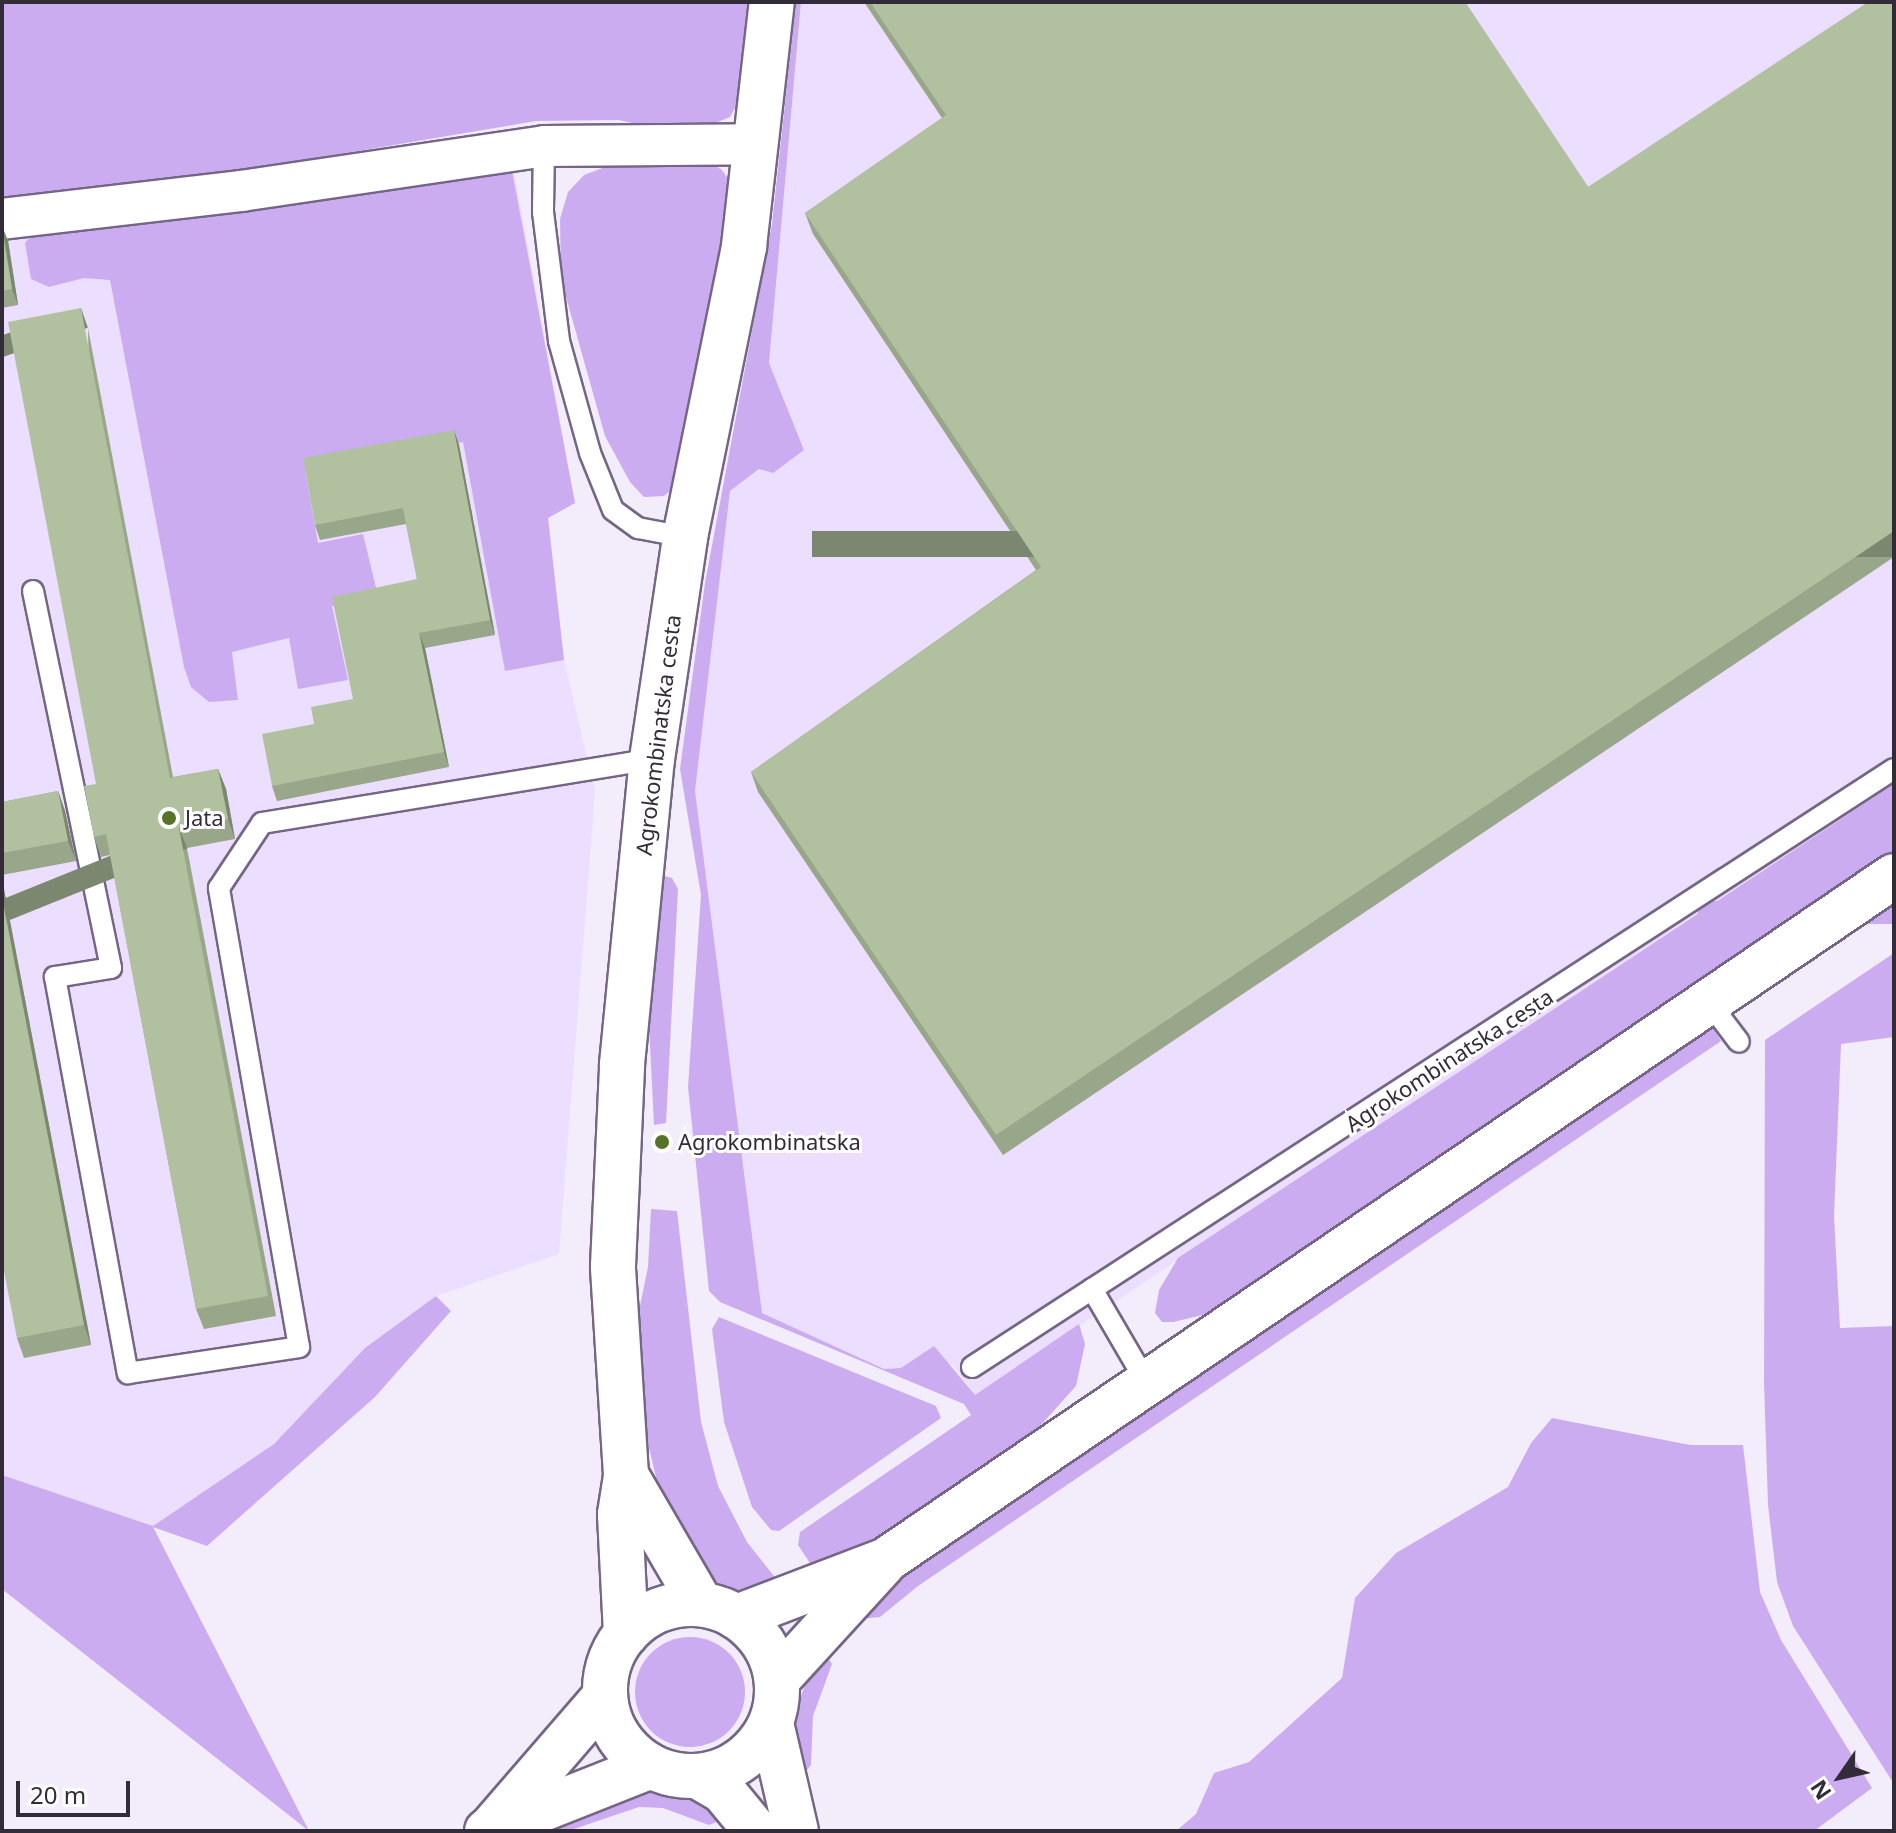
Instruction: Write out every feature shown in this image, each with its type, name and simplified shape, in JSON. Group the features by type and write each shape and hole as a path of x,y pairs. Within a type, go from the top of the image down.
{"street":[{"name":"Agrokombinatska cesta","path":"626,1634 620,1514 626,1475 614,1325 616,1143 652,759 685,537 744,246 772,2"},
{"path":"2,219 241,191 544,146 757,144"},
{"path":"777,1680 886,1560 1894,876"},
{"name":"Agrokombinatska cesta","path":"626,1475 719,1611"},
{"path":"756,1831 723,1791 697,1776 651,1766 619,1737 605,1696 610,1663 626,1634 667,1607 719,1611 886,1560"},
{"path":"719,1611 764,1644 777,1680 771,1723 796,1831"},
{"path":"489,1830 605,1696"},
{"path":"697,1776 741,1760 771,1723"},
{"path":"489,1830 651,1766"}],"lane":[{"path":"544,146 543,212 559,341 590,453 613,510 638,528 685,537"},
{"path":"33,591 111,968 55,977 128,1373 299,1347 219,888 262,823 652,759"},
{"name":"Agrokombinatska cesta","path":"972,1367 1894,769"},
{"path":"1708,1001 1739,1042"},
{"path":"1092,1289 1147,1383"}],"shaded area":[{"path":"2,2 751,2 741,97 730,117 685,135 619,120 536,121 328,156 207,184 2,206"},
{"path":"796,2 801,2 769,363 804,450 773,473 759,469 730,491 695,791 762,1313 884,1369 901,1368 934,1346 975,1395 1079,1324 1085,1344 1076,1386 1031,1436 876,1542 816,1572 798,1545 800,1532 971,1415 964,1404 720,1302 709,1291 688,1087 701,895 680,769 705,583 772,224"},
{"path":"801,2 1894,2 1894,784 975,1395 953,1365 884,1369 762,1313 695,791 730,491 760,469 804,450 769,363"},
{"path":"510,160 575,503 548,518 564,660 505,671 463,442 305,470 318,543 363,534 378,596 332,606 348,680 298,689 289,638 232,652 238,700 209,702 191,687 184,667 110,280 84,278 49,287 31,279 25,243 35,231"},
{"path":"704,161 721,169 733,185 676,486 664,496 644,497 630,482 605,436 561,279 560,219 568,192 584,175 613,164"},
{"path":"514,171 575,503 548,518 564,660 595,792 559,1254 436,1296 365,1348 274,1444 153,1526 2,1475 2,230"},
{"path":"1894,784 1894,852 1211,1313 1162,1322 1155,1313 1159,1290 1178,1258"},
{"path":"660,875 672,878 678,889 666,1123 654,1125 648,1004"},
{"path":"1698,901 1894,901 1894,924 1698,924"},
{"path":"1894,953 1894,1037 1841,1044 1834,1216 1840,1328 1894,1326 1894,1784 1793,1626 1777,1582 1768,1505 1764,1383 1765,1040"},
{"path":"1711,1025 1721,1041 918,1586 880,1617 851,1620 887,1584"},
{"path":"651,1209 677,1211 701,1422 718,1486 747,1542 781,1585 740,1594 706,1578 665,1515 640,1410 634,1335 648,1267"},
{"path":"436,1296 451,1311 375,1397 207,1546 153,1527 309,1831 2,1589 2,1475 153,1526 274,1444 365,1348"},
{"path":"719,1317 936,1406 941,1418 779,1531 771,1530 752,1507 724,1422 712,1329"},
{"path":"1552,1418 1690,1445 1743,1445 1760,1592 1781,1640 1872,1788 1814,1831 1176,1831 1196,1814 1214,1773 1249,1762 1342,1678 1355,1598 1396,1553 1508,1487 1531,1443"},
{"path":"690,1637 711,1641 729,1653 741,1671 745,1692 741,1713 729,1731 711,1743 690,1747 669,1743 651,1731 639,1713 635,1692 639,1671 651,1653 669,1641"},
{"path":"824,1652 832,1664 813,1716 811,1765 798,1781 793,1718 810,1671"},
{"path":"640,1788 692,1795 729,1817 709,1825 663,1808 639,1807 568,1831 528,1831"}],"building":[{"path":"870,2 1465,2 1588,187 1868,2 1894,2 1894,531 996,1135 751,772 1041,567 805,213 946,115"},
{"path":"2,226 12,289 2,291"},
{"name":"Jata","path":"81,308 170,778 218,769 228,819 179,828 268,1296 196,1309 106,834 94,837 84,786 96,784 8,322"},
{"path":"454,430 490,620 419,633 444,752 272,786 262,734 314,724 311,707 353,699 332,597 417,579 403,508 315,525 303,458"},
{"path":"58,791 68,841 2,853 2,802"},
{"path":"2,897 84,1325 17,1338 2,1261"}],"place":[{"name":"Jata","path":"169,818"},
{"name":"Agrokombinatska","path":"662,1142"}]}
